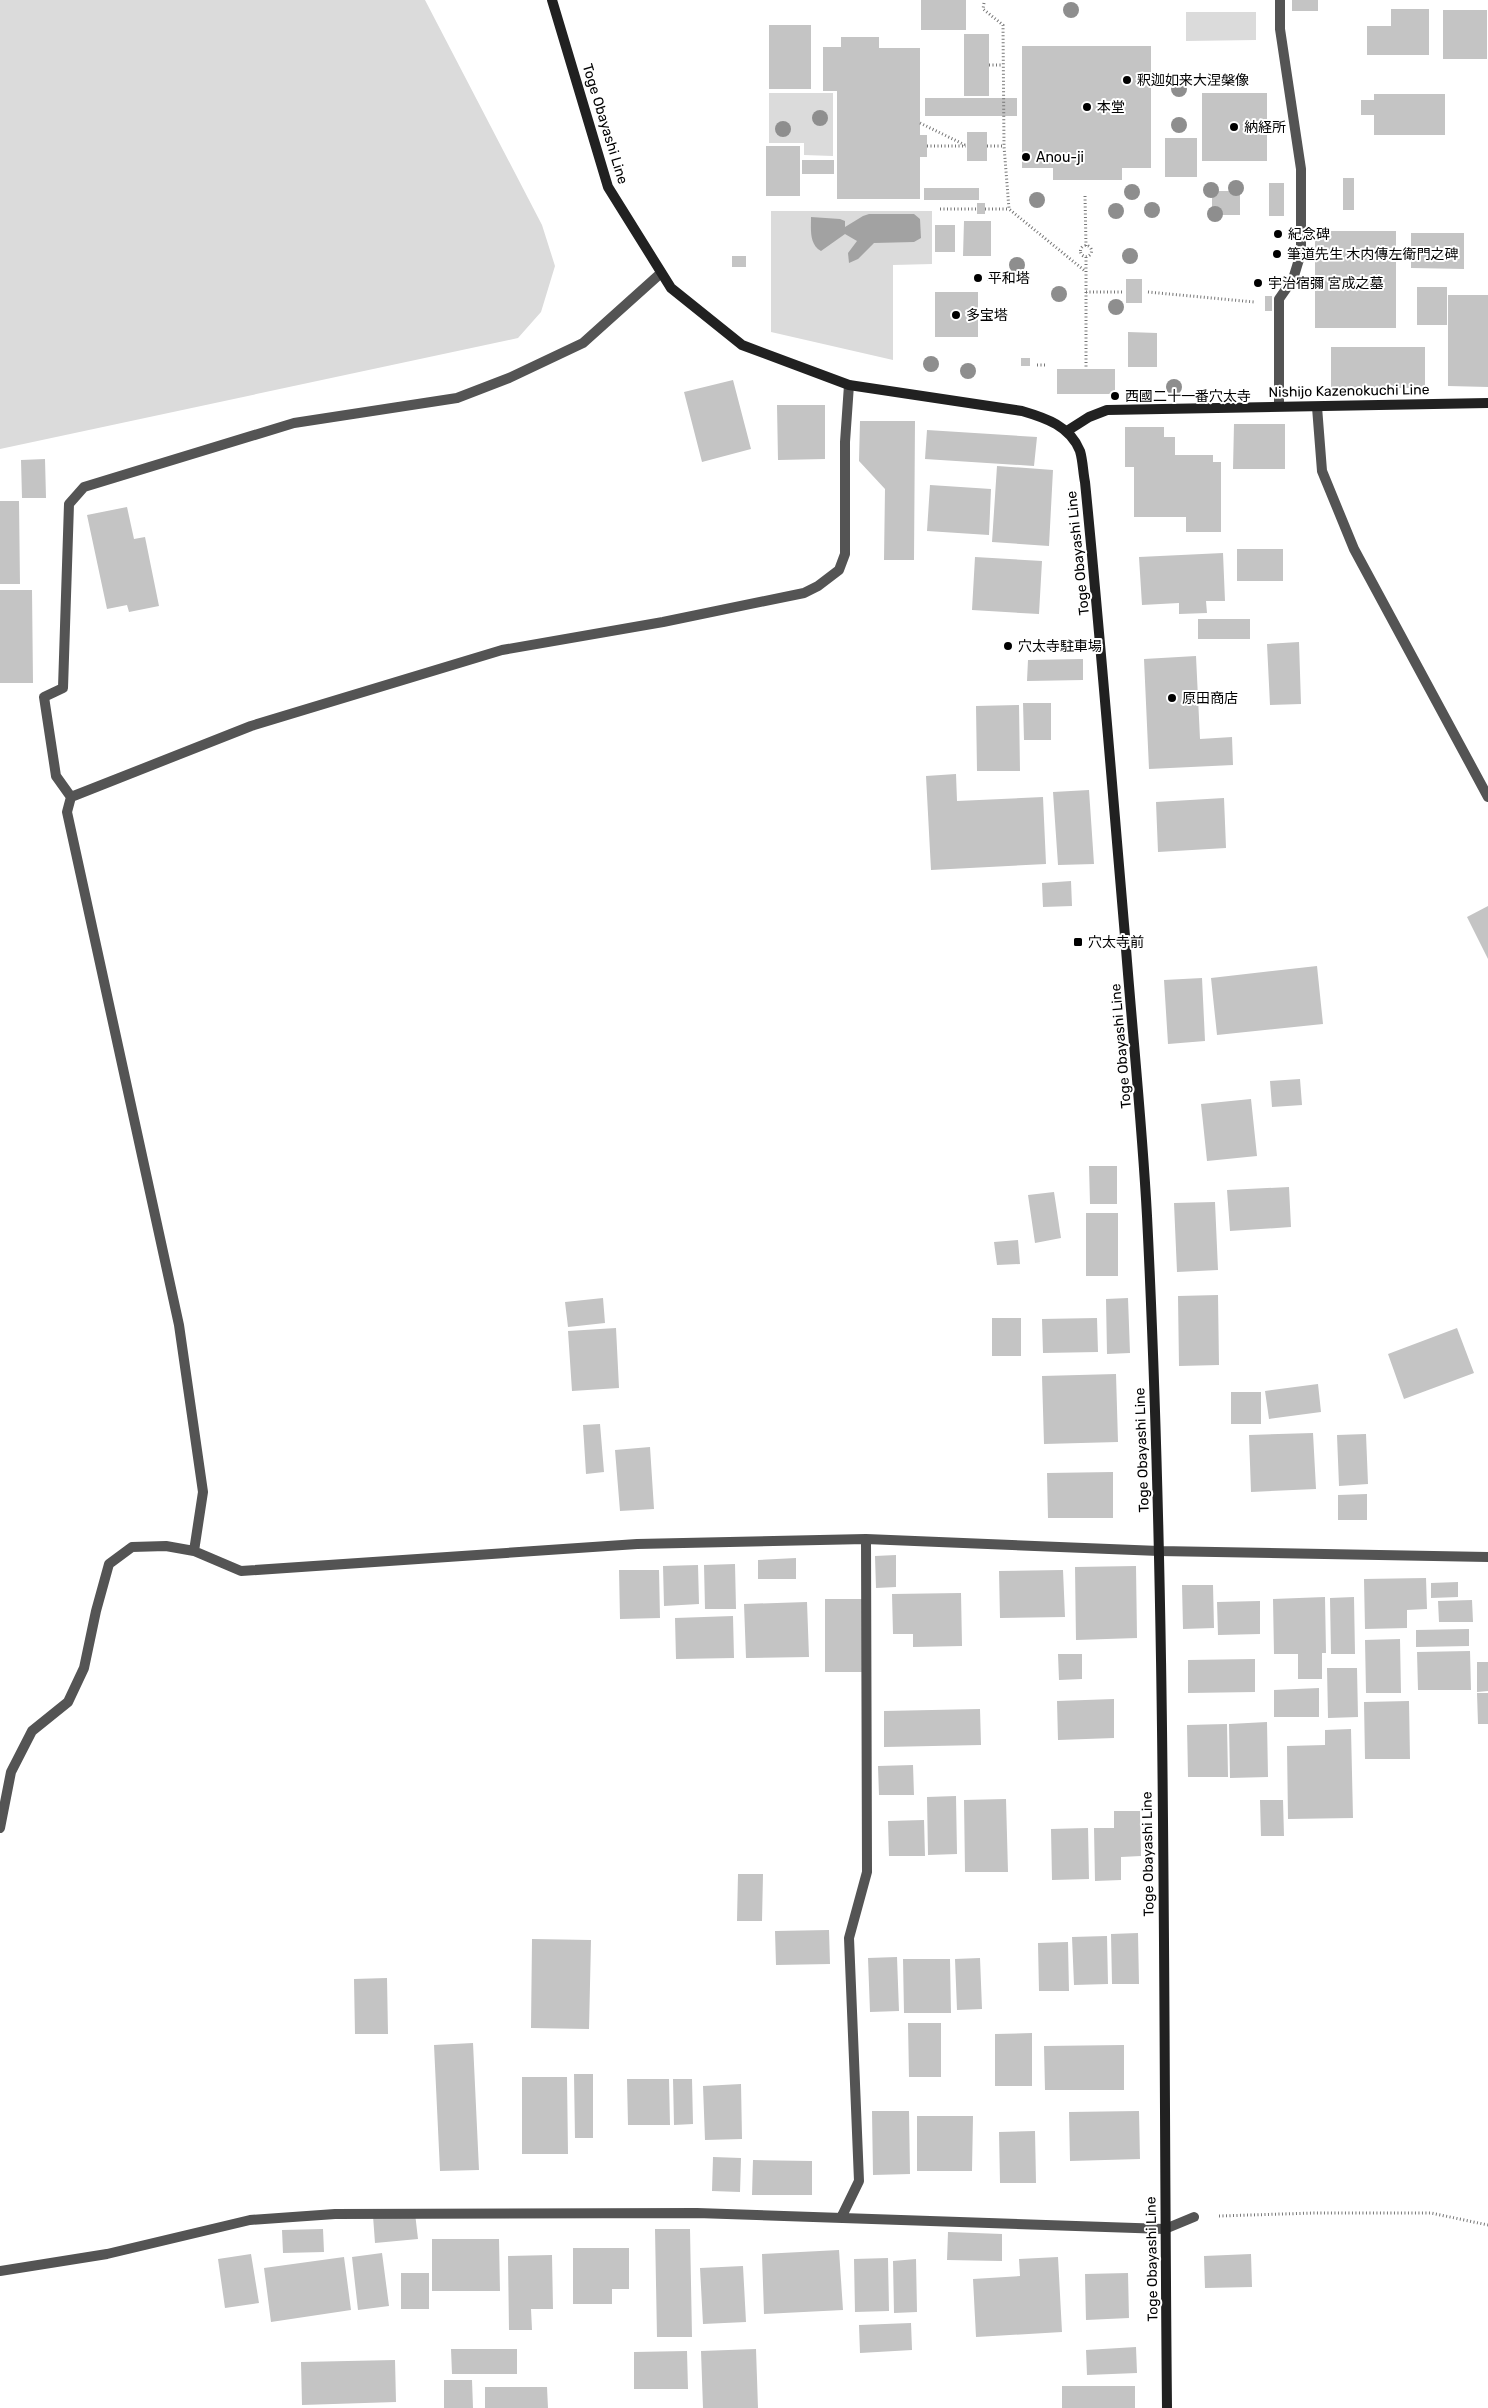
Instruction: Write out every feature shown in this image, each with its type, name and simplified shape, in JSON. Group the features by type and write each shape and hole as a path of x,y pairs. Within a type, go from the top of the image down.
{"main road":[{"name":"Toge Obayashi Line","path":"552,0 608,187 671,288 742,345 849,385 1022,411 1048,419 1067,431 1080,451 1085,482 1106,698 1125,942 1141,1108 1147,1220 1159,1551 1167,2408"},
{"name":"Nishijo Kazenokuchi Line","path":"1067,431 1089,417 1107,410 1488,403"}],"street":[{"path":"1279,406 1279,299 1293,279 1301,253 1301,169 1280,29 1280,0"},
{"path":"71,797 56,776 44,697 63,688 69,504 84,487 294,423 457,398 509,378 582,343 661,273"},
{"path":"71,797 251,726 502,650 672,620 804,593 818,586 839,570 845,554 845,442 849,385"},
{"path":"1317,406 1322,471 1354,549 1488,797"},
{"path":"71,797 67,812 179,1325 203,1492 194,1550"},
{"path":"842,2218 859,2181 849,1938 867,1872 866,1539"},
{"path":"0,1828 11,1772 32,1731 68,1702 84,1668 96,1611 109,1564 132,1547 166,1546 194,1550 241,1571 637,1544 866,1539 1159,1551 1488,1557"},
{"path":"0,2270 108,2254 250,2220 335,2214 697,2213 1165,2229 1194,2217"}],"path":[{"path":"984,3 983,9 1003,25 1004,146 1009,208"},
{"path":"989,65 1003,65"},
{"path":"920,123 967,146 927,146"},
{"path":"987,146 1004,146"},
{"path":"1085,196 1086,246 1091,249 1091,254 1086,257 1086,369"},
{"path":"940,208 977,208"},
{"path":"986,208 1009,208 1085,271"},
{"path":"1086,292 1123,292"},
{"path":"1148,292 1255,302"},
{"path":"1037,365 1046,365"},
{"path":"1194,2217 1314,2213 1431,2213 1488,2225"}],"shaded area":[{"path":"0,0 425,0 542,225 555,266 541,312 518,338 0,449"},
{"path":"1186,12 1256,12 1256,40 1186,41"},
{"path":"769,93 833,93 833,156 804,155 804,143 769,143"},
{"path":"771,211 932,211 932,264 893,265 893,360 771,332"},
{"path":"869,214 914,214 920,219 921,238 914,242 874,243 858,259 849,263 848,253 857,241 845,234 821,251 814,244 811,231 811,217 840,219 845,221 845,227"}],"building":[{"path":"921,0 966,0 966,30 921,30"},
{"path":"1292,0 1318,0 1318,11 1292,11"},
{"path":"1391,9 1429,9 1429,55 1367,55 1367,26 1391,26"},
{"path":"1443,10 1487,10 1487,59 1443,59"},
{"path":"769,25 811,25 811,89 769,89"},
{"path":"964,34 989,34 989,96 964,96"},
{"path":"841,37 879,37 879,48 920,48 920,135 927,135 927,157 920,157 920,199 837,199 837,91 823,91 823,47 841,47"},
{"name":"本堂","path":"1022,46 1151,46 1151,168 1122,168 1122,180 1053,180 1053,168 1022,168"},
{"name":"納経所","path":"1202,93 1267,93 1267,161 1202,161"},
{"path":"1374,94 1445,94 1445,135 1374,135 1374,115 1361,115 1361,100 1374,100"},
{"path":"925,98 1017,98 1017,116 925,116"},
{"path":"967,132 987,132 987,161 967,161"},
{"path":"1165,138 1197,138 1197,177 1165,177"},
{"path":"766,146 800,146 800,196 766,196"},
{"path":"802,160 834,160 834,174 802,174"},
{"path":"1343,178 1354,178 1354,210 1343,210"},
{"path":"1269,183 1284,183 1284,216 1269,216"},
{"path":"924,188 979,188 979,200 924,200"},
{"path":"1212,191 1240,191 1240,215 1212,215"},
{"path":"977,203 985,203 985,214 977,214"},
{"path":"964,221 991,221 991,256 963,256"},
{"path":"935,225 955,225 955,252 935,252"},
{"path":"1315,231 1396,231 1396,328 1315,328"},
{"path":"1411,233 1464,233 1464,269 1411,268"},
{"path":"732,256 746,256 746,267 732,267"},
{"path":"1126,279 1142,279 1142,303 1126,303"},
{"path":"1417,287 1447,287 1447,325 1417,325"},
{"name":"多宝塔","path":"935,292 978,292 978,337 935,337"},
{"path":"1448,295 1488,295 1488,387 1448,386"},
{"path":"1265,296 1272,296 1272,311 1265,311"},
{"path":"1128,332 1157,333 1157,367 1128,367"},
{"path":"1331,347 1425,347 1425,388 1331,388"},
{"path":"1021,358 1030,358 1030,366 1021,366"},
{"path":"1057,369 1115,369 1115,394 1057,394"},
{"path":"733,380 751,449 702,462 684,392"},
{"path":"777,405 825,405 825,459 778,460"},
{"path":"860,421 915,421 914,560 884,560 885,489 859,461"},
{"path":"1234,424 1285,424 1285,469 1233,469"},
{"path":"1125,427 1164,427 1164,437 1175,437 1175,455 1213,455 1213,462 1221,462 1221,532 1186,532 1186,517 1134,517 1134,467 1125,467"},
{"path":"927,430 1037,437 1034,466 925,459"},
{"path":"45,459 46,498 22,498 21,460"},
{"path":"997,466 1053,470 1049,546 992,542"},
{"path":"930,485 991,489 989,535 927,531"},
{"path":"0,501 19,501 20,584 0,584"},
{"path":"127,507 134,539 145,537 159,606 129,612 127,605 107,609 87,515"},
{"path":"1237,549 1283,549 1283,581 1237,581"},
{"path":"1223,553 1225,601 1206,601 1207,613 1179,614 1179,603 1142,605 1139,557"},
{"path":"975,557 1042,561 1039,614 972,610"},
{"path":"0,590 32,590 33,683 0,683"},
{"path":"1198,619 1250,619 1250,639 1198,639"},
{"path":"1299,642 1301,704 1270,705 1267,644"},
{"name":"原田商店","path":"1196,656 1200,739 1232,737 1233,765 1149,769 1144,659"},
{"path":"1083,659 1083,680 1027,681 1028,660"},
{"path":"1023,703 1051,703 1051,740 1024,740"},
{"path":"1019,705 1020,771 977,771 976,706"},
{"path":"956,774 957,801 1043,797 1046,864 931,870 926,776"},
{"path":"1089,790 1094,864 1058,865 1053,792"},
{"path":"1224,798 1226,848 1158,852 1156,802"},
{"path":"1071,881 1072,906 1043,907 1042,883"},
{"path":"1488,906 1488,959 1467,917"},
{"path":"1317,966 1323,1024 1217,1035 1211,978"},
{"path":"1202,978 1205,1041 1168,1044 1164,980"},
{"path":"1300,1079 1302,1105 1272,1107 1270,1081"},
{"path":"1251,1099 1257,1156 1207,1161 1201,1104"},
{"path":"1089,1166 1117,1166 1117,1204 1090,1204"},
{"path":"1289,1187 1291,1227 1230,1231 1227,1190"},
{"path":"1054,1192 1061,1238 1035,1243 1028,1195"},
{"path":"1215,1202 1218,1270 1177,1272 1174,1203"},
{"path":"1086,1213 1118,1213 1118,1276 1086,1276"},
{"path":"1018,1240 1020,1264 997,1265 994,1242"},
{"path":"1218,1295 1219,1365 1179,1366 1178,1296"},
{"path":"603,1298 605,1323 568,1327 565,1302"},
{"path":"1128,1298 1130,1353 1107,1354 1106,1299"},
{"path":"992,1318 1021,1318 1021,1356 992,1356"},
{"path":"1097,1318 1098,1352 1043,1353 1042,1319"},
{"path":"616,1328 619,1388 572,1391 568,1331"},
{"path":"1457,1328 1474,1373 1404,1399 1388,1354"},
{"path":"1116,1374 1118,1442 1044,1444 1042,1376"},
{"path":"1318,1384 1321,1412 1269,1419 1265,1391"},
{"path":"1231,1392 1261,1392 1261,1424 1231,1424"},
{"path":"600,1424 604,1472 586,1474 583,1425"},
{"path":"1313,1433 1316,1489 1251,1492 1249,1435"},
{"path":"1366,1434 1368,1484 1339,1486 1337,1435"},
{"path":"650,1447 654,1509 620,1511 615,1450"},
{"path":"1113,1472 1113,1518 1048,1518 1047,1473"},
{"path":"1367,1494 1367,1520 1338,1520 1338,1495"},
{"path":"896,1555 896,1587 876,1588 875,1556"},
{"path":"796,1558 796,1579 758,1579 758,1560"},
{"path":"735,1564 736,1609 705,1609 704,1565"},
{"path":"698,1565 699,1604 664,1606 663,1566"},
{"path":"1136,1566 1137,1638 1076,1640 1075,1567"},
{"path":"619,1570 659,1570 660,1618 620,1619"},
{"path":"1063,1570 1065,1617 1000,1618 999,1571"},
{"path":"1426,1578 1427,1609 1407,1610 1407,1628 1365,1629 1364,1579"},
{"path":"1458,1582 1458,1597 1431,1598 1431,1583"},
{"path":"1182,1585 1213,1585 1214,1628 1183,1629"},
{"path":"961,1593 962,1646 913,1647 913,1634 893,1634 892,1594"},
{"path":"1325,1597 1326,1653 1322,1653 1322,1679 1298,1679 1298,1654 1274,1654 1273,1599"},
{"path":"1354,1597 1355,1654 1331,1654 1330,1598"},
{"path":"825,1599 864,1599 864,1672 825,1672"},
{"path":"1472,1600 1473,1622 1439,1622 1438,1601"},
{"path":"1260,1601 1260,1634 1218,1635 1217,1602"},
{"path":"807,1602 809,1657 746,1658 744,1604"},
{"path":"733,1616 734,1658 676,1659 675,1618"},
{"path":"1469,1629 1469,1646 1416,1647 1416,1630"},
{"path":"1400,1639 1401,1693 1366,1693 1365,1640"},
{"path":"1470,1651 1471,1690 1418,1690 1417,1652"},
{"path":"1058,1654 1082,1654 1082,1679 1059,1680"},
{"path":"1255,1659 1255,1692 1188,1693 1188,1660"},
{"path":"1477,1662 1488,1662 1488,1691 1477,1692"},
{"path":"1327,1668 1357,1668 1358,1717 1328,1718"},
{"path":"1319,1688 1319,1717 1274,1717 1274,1690"},
{"path":"1477,1693 1488,1693 1488,1724 1478,1724"},
{"path":"1114,1699 1114,1738 1058,1740 1057,1701"},
{"path":"1409,1701 1410,1759 1365,1759 1364,1702"},
{"path":"980,1709 981,1745 884,1747 884,1711"},
{"path":"1267,1722 1268,1777 1230,1778 1229,1724"},
{"path":"1227,1724 1228,1777 1188,1777 1187,1725"},
{"path":"1351,1729 1353,1818 1288,1819 1287,1746 1325,1745 1325,1730"},
{"path":"913,1765 914,1795 879,1795 878,1766"},
{"path":"956,1796 957,1854 928,1855 927,1797"},
{"path":"1006,1799 1008,1872 965,1872 964,1800"},
{"path":"1260,1800 1283,1800 1284,1836 1261,1836"},
{"path":"1114,1811 1140,1811 1141,1856 1121,1857 1121,1880 1095,1881 1094,1828 1114,1828"},
{"path":"924,1820 925,1856 889,1856 888,1821"},
{"path":"1088,1828 1089,1879 1052,1880 1051,1829"},
{"path":"738,1874 763,1874 762,1921 737,1921"},
{"path":"829,1930 830,1964 776,1965 775,1931"},
{"path":"1138,1933 1139,1984 1112,1984 1111,1934"},
{"path":"1107,1936 1108,1984 1074,1985 1072,1937"},
{"path":"532,1939 591,1940 589,2029 531,2028"},
{"path":"1068,1942 1069,1991 1039,1991 1038,1943"},
{"path":"897,1957 899,2011 870,2012 868,1958"},
{"path":"980,1958 982,2009 957,2010 955,1959"},
{"path":"903,1959 950,1959 951,2013 904,2013"},
{"path":"387,1978 388,2034 355,2034 354,1979"},
{"path":"908,2023 941,2023 941,2077 909,2077"},
{"path":"1032,2033 1032,2086 995,2086 995,2034"},
{"path":"473,2043 479,2170 440,2171 434,2045"},
{"path":"1124,2045 1124,2090 1045,2090 1044,2046"},
{"path":"574,2074 593,2074 593,2138 575,2138"},
{"path":"522,2077 567,2077 568,2154 522,2154"},
{"path":"627,2079 669,2079 670,2125 628,2125"},
{"path":"673,2079 692,2079 693,2124 674,2125"},
{"path":"741,2084 742,2139 705,2140 703,2086"},
{"path":"872,2111 909,2111 910,2174 873,2175"},
{"path":"1139,2111 1140,2159 1070,2161 1069,2112"},
{"path":"917,2116 973,2116 972,2171 917,2171"},
{"path":"1035,2131 1036,2183 1000,2183 999,2132"},
{"path":"713,2157 741,2158 740,2192 712,2191"},
{"path":"753,2160 812,2161 812,2195 752,2195"},
{"path":"415,2213 418,2239 375,2243 373,2216"},
{"path":"323,2229 324,2252 283,2253 282,2230"},
{"path":"655,2229 690,2229 692,2337 657,2337"},
{"path":"948,2232 1002,2234 1002,2261 947,2260"},
{"path":"432,2239 499,2239 500,2291 432,2291"},
{"path":"573,2248 629,2248 629,2289 612,2289 612,2304 573,2304"},
{"path":"839,2250 843,2310 764,2314 762,2254"},
{"path":"382,2253 389,2306 358,2310 352,2257"},
{"path":"251,2254 259,2303 225,2308 218,2259"},
{"path":"1251,2254 1252,2287 1205,2288 1204,2256"},
{"path":"552,2255 553,2309 531,2309 532,2330 509,2330 508,2256"},
{"path":"344,2257 351,2310 271,2322 264,2268"},
{"path":"1058,2257 1062,2332 976,2337 973,2279 1020,2276 1019,2259"},
{"path":"888,2258 889,2311 855,2312 854,2259"},
{"path":"916,2259 917,2312 894,2313 893,2261"},
{"path":"743,2266 746,2322 703,2324 700,2268"},
{"path":"401,2273 429,2273 429,2309 401,2309"},
{"path":"1128,2273 1129,2318 1086,2320 1085,2274"},
{"path":"911,2323 912,2350 860,2353 859,2325"},
{"path":"1136,2347 1137,2373 1087,2375 1086,2350"},
{"path":"451,2349 517,2349 517,2374 452,2374"},
{"path":"756,2349 758,2408 703,2408 701,2351"},
{"path":"687,2351 688,2389 634,2389 634,2352"},
{"path":"395,2360 396,2402 302,2405 301,2362"},
{"path":"444,2380 472,2380 473,2408 444,2408"},
{"path":"1062,2386 1135,2386 1135,2408 1062,2408"},
{"path":"485,2387 547,2387 548,2408 485,2408"}],"place":[{"name":"釈迦如来大涅槃像","path":"1127,80"},
{"name":"本堂","path":"1087,107"},
{"name":"納経所","path":"1234,127"},
{"name":"Anou-ji","path":"1026,157"},
{"name":"紀念碑","path":"1278,234"},
{"name":"筆道先生 木内傳左衛門之碑","path":"1277,254"},
{"name":"平和塔","path":"978,278"},
{"name":"宇治宿彌 宮成之墓","path":"1258,283"},
{"name":"多宝塔","path":"956,315"},
{"name":"西國二十一番穴太寺","path":"1115,396"},
{"name":"穴太寺駐車場","path":"1008,646"},
{"name":"原田商店","path":"1172,698"},
{"name":"穴太寺前","path":"1078,942"}]}
